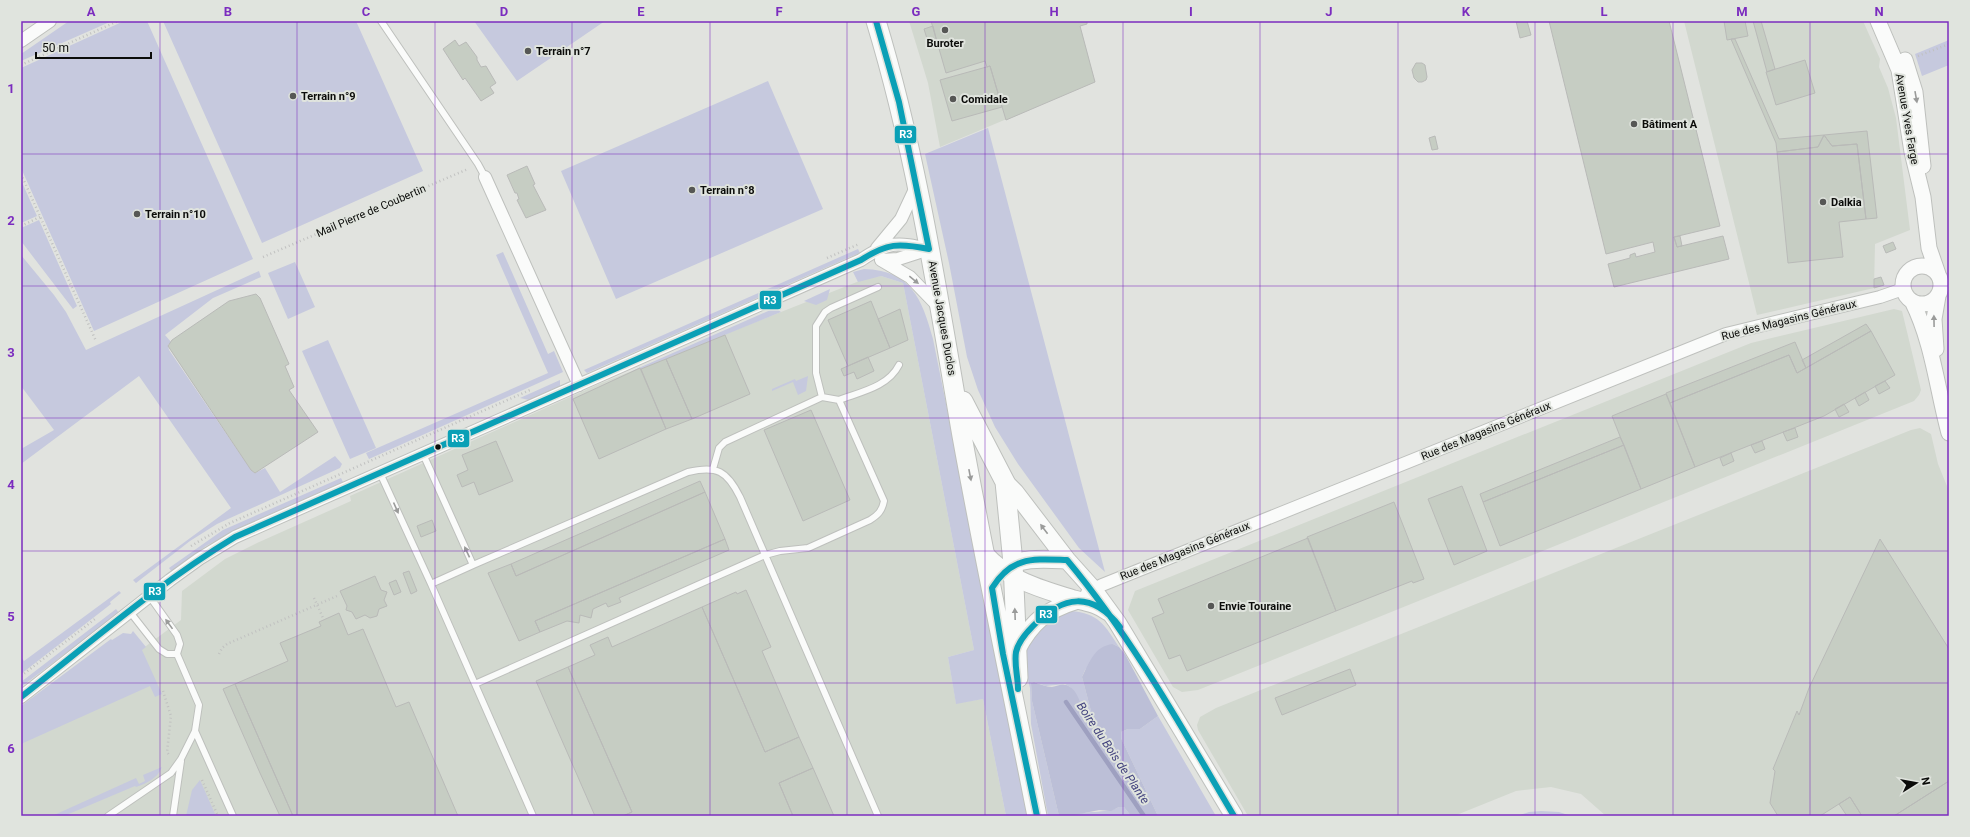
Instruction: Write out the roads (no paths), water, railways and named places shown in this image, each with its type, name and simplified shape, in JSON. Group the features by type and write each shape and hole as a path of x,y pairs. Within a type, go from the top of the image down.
{"main road":[{"name":"Avenue Jacques Duclos","path":"876,21 898,95 929,248 992,588 1021,734"},
{"path":"954,382 1005,482 1015,492 1067,560 1093,589 1125,635 1234,816"},
{"path":"1005,482 1009,570 1021,734 1037,816"},
{"path":"986,555 1036,586 1078,600 1091,602 1109,613"},
{"path":"992,588 1009,570 1038,559 1067,560"},
{"path":"1016,652 1024,637 1040,617 1061,605 1078,600"}],"street":[{"path":"21,41 50,21"},
{"name":"Avenue Yves Farge","path":"1878,21 1899,70 1912,152 1923,197"},
{"name":"Avenue Yves Farge","path":"1888,21 1906,61 1917,101 1924,168 1923,197 1926,231 1932,259 1938,274"},
{"path":"485,178 579,385"},
{"path":"879,255 901,219 916,185"},
{"name":"Avenue Yves Farge","path":"1913,268 1923,256 1926,231"},
{"path":"21,697 198,560 235,537 861,260 879,255 898,260 929,248"},
{"path":"879,255 910,277 940,308"},
{"path":"1937,374 1934,319 1938,296 1941,289 1938,274 1925,266 1913,268 1905,277 1908,295 1918,312 1937,374 1949,433"},
{"path":"1908,295 1919,303 1927,302 1938,296"},
{"name":"Rue des Magasins Généraux","path":"1078,600 1093,589 1726,334 1880,297 1908,295"}],"lane":[{"path":"381,21 478,164 485,178"},
{"path":"822,397 816,373 816,326 819,318 831,308 878,287"},
{"path":"712,469 719,448 725,442 822,397 839,400 881,384 895,373 899,366"},
{"path":"475,684 765,555 780,551 808,548 879,515 884,501 839,400"},
{"path":"423,454 473,564"},
{"path":"431,584 473,564 688,472 712,469 723,472 732,482 765,555 878,816"},
{"path":"380,473 431,584 533,816"},
{"path":"108,816 159,783 171,773 181,760 195,731 199,705 177,654 180,644 177,635 150,597"},
{"path":"130,612 159,649 167,654 177,654"},
{"path":"195,731 233,816"},
{"path":"173,816 181,760"}],"waterway":[{"name":"Boire du Bois de Plante","path":"1066,702 1144,816"}],"place":[{"name":"Buroter","path":"945,30"},
{"name":"Terrain n°7","path":"528,51"},
{"name":"Terrain n°9","path":"293,96"},
{"name":"Comidale","path":"953,99"},
{"name":"Bâtiment A","path":"1634,124"},
{"name":"Terrain n°8","path":"692,190"},
{"name":"Dalkia","path":"1823,202"},
{"name":"Terrain n°10","path":"137,214"},
{"name":"Envie Touraine","path":"1211,606"}]}
